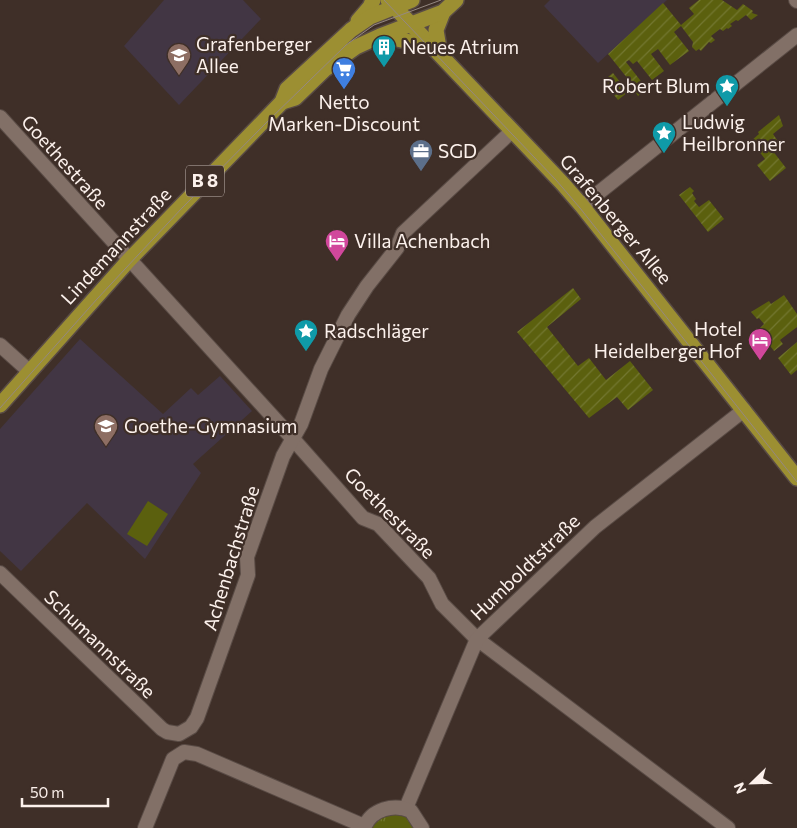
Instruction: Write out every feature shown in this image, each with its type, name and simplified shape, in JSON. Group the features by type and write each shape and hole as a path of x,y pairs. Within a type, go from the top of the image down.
{"main road":[{"path":"351,30 370,7 372,0"},
{"name":"B 8","path":"391,4 412,0"},
{"path":"411,24 422,0"},
{"name":"B 8","path":"411,24 443,12 456,0"},
{"path":"380,36 393,20 391,4"},
{"name":"Lindemannstraße","path":"1,402 129,260 282,102 287,89 351,30 391,4"},
{"name":"Grafenberger Allee","path":"391,4 582,206 797,478"},
{"path":"380,36 412,41 436,50 436,30 443,12"},
{"name":"Lindemannstraße","path":"282,102 295,98 324,70 347,52 411,24"}],"street":[{"path":"582,206 797,36"},
{"name":"Goethestraße","path":"0,117 363,518 378,524 429,578 442,604 477,639 728,828"},
{"name":"Achenbachstraße","path":"179,734 191,727 197,718 248,575 246,557 284,456 301,424 321,369 337,336 366,286 397,248 403,233 512,131"},
{"path":"0,346 29,371"},
{"name":"Humboldtstraße","path":"406,808 477,639 574,544 744,410"},
{"name":"Schumannstraße","path":"0,573 152,720 167,732 179,734"},
{"path":"144,828 173,759 184,752 197,754 364,827 369,818 395,806 406,808 415,814 422,828"}],"shaded area":[{"name":"Grafenberger Allee","path":"164,0 243,0 261,19 179,105 124,46"},
{"path":"550,0 667,0 598,63 544,6"},
{"name":"Goethe-Gymnasium","path":"80,339 163,414 191,388 198,395 220,376 252,411 193,464 201,473 145,559 87,503 21,571 0,551 0,429"}],"green space":[{"path":"699,0 722,0 737,10 743,4 753,11 752,13 758,15 751,20 746,15 730,24 732,26 728,29 723,31 720,29 711,36 715,40 711,43 709,42 701,51 699,49 696,51 692,47 693,42 681,26 674,32 689,51 670,65 658,49 651,54 664,71 652,80 637,61 633,64 629,60 626,62 647,89 638,96 636,89 608,54 663,3 681,25 694,14 689,8"},
{"path":"613,73 628,92 618,100 603,81"},
{"path":"779,115 783,126 773,134 777,140 769,146 786,168 770,181 757,165 765,159 751,141 759,134 758,132"},
{"path":"690,187 694,191 692,193 696,199 694,201 699,207 709,200 724,219 708,232 679,195"},
{"path":"573,288 581,299 547,327 578,366 589,358 606,380 630,361 653,390 628,410 617,397 589,418 517,332"},
{"path":"784,295 797,314 797,327 780,340 783,344 774,351 758,330 764,324 751,312 769,301 771,304"},
{"path":"797,342 797,370 791,375 778,358"},
{"path":"148,501 168,514 147,546 127,534"},
{"path":"400,808 420,828 365,828 367,822"}],"tram line":[{"path":"384,0 556,180 580,208 797,482"},
{"path":"0,408 97,299 182,208 346,45 374,25 441,0"}],"place":[{"name":"Neues Atrium","path":"384,68"},
{"name":"Grafenberger Allee","path":"179,76"},
{"name":"Netto Marken-Discount","path":"344,90"},
{"name":"Robert Blum","path":"727,107"},
{"name":"Ludwig Heilbronner","path":"664,154"},
{"name":"SGD","path":"421,172"},
{"name":"Villa Achenbach","path":"337,262"},
{"name":"Radschläger","path":"306,352"},
{"name":"Hotel Heidelberger Hof","path":"760,361"},
{"name":"Goethe-Gymnasium","path":"106,447"}]}
